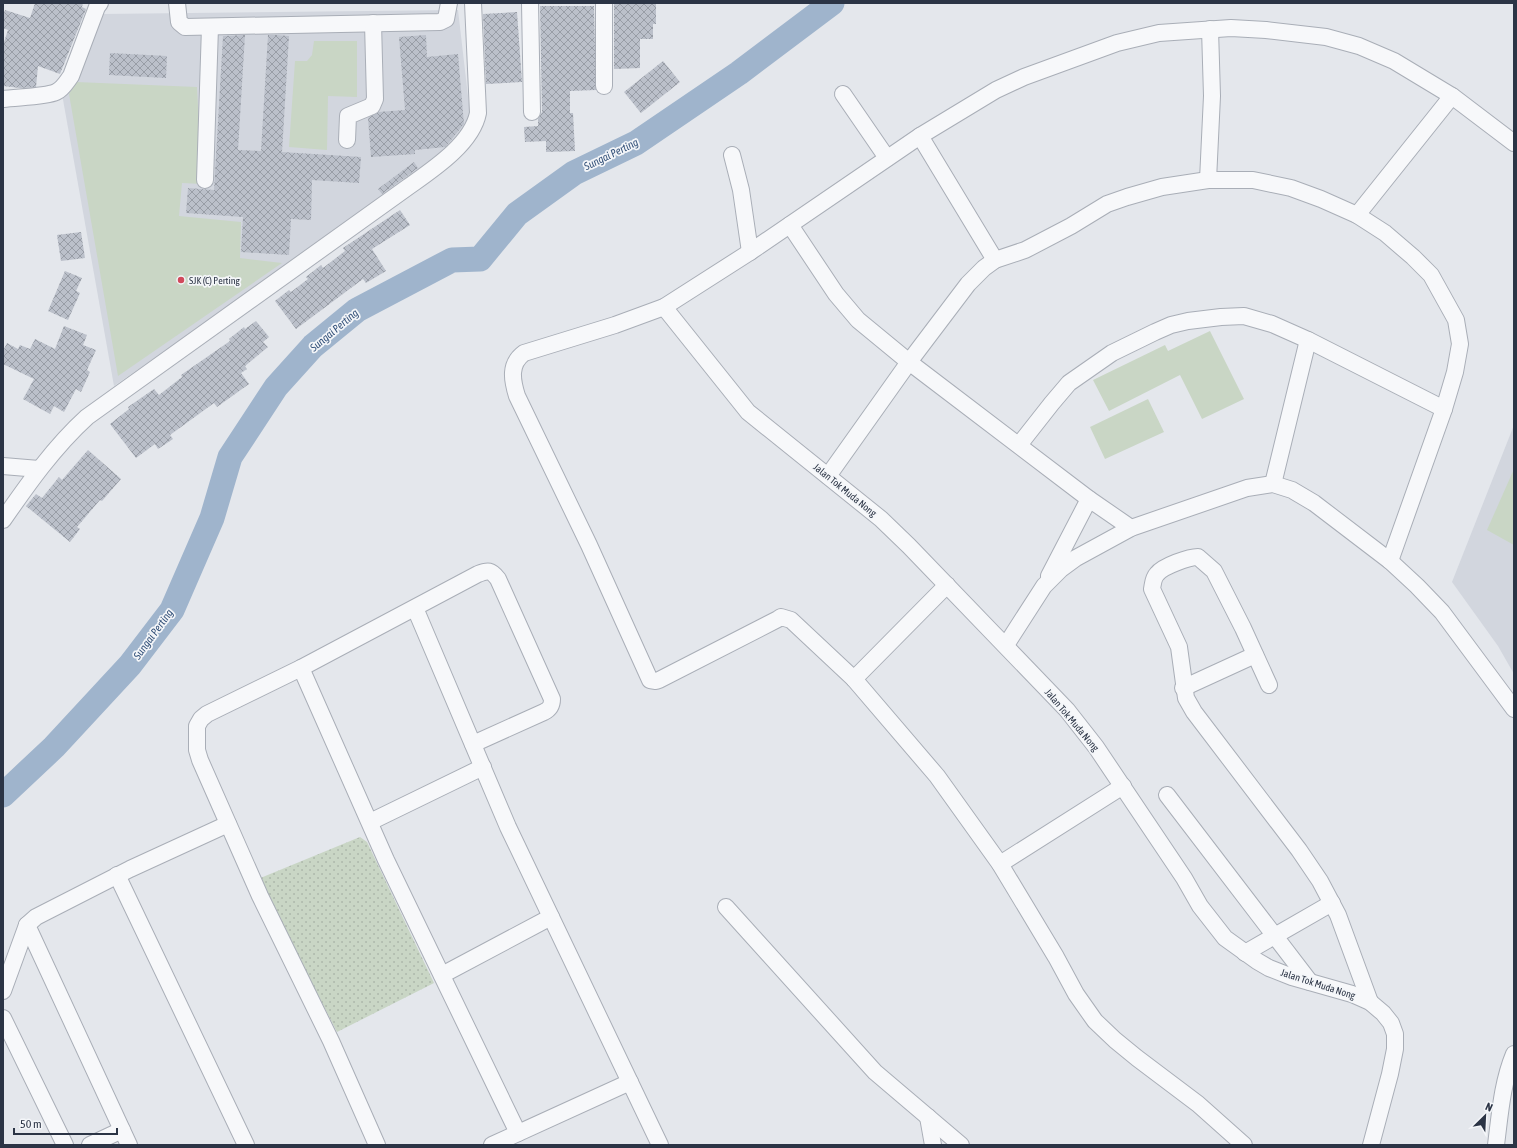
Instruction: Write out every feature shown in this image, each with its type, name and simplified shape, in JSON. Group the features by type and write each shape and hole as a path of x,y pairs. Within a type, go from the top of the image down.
{"street":[{"path":"3,99 56,92 65,85 71,76 97,7 100,3"},
{"path":"177,3 179,22 183,26 210,27 442,22 446,18 449,3"},
{"path":"3,520 39,470 73,430 88,417 408,187 458,146 474,127 478,114 473,3"},
{"path":"530,3 532,112"},
{"path":"604,3 604,86"},
{"path":"347,140 348,116 372,106 375,99 373,23"},
{"path":"205,180 210,27"},
{"path":"1244,1145 1198,1104 1137,1058 1095,1021 1076,994 1000,864 937,776 854,679 791,620 781,617 659,680 653,681 649,678 589,545 517,396 513,383 513,370 516,362 524,353 615,325 664,307 750,252 920,136 996,90 1024,77 1117,44 1159,33 1231,28 1326,36 1359,46 1394,61 1452,96 1514,143"},
{"path":"1208,180 1212,115 1210,29"},
{"path":"843,94 887,158"},
{"path":"1357,215 1452,96"},
{"path":"920,136 995,260"},
{"path":"732,156 741,190 750,252"},
{"path":"828,476 909,362 968,284 984,268 995,260 1025,250 1071,226 1106,204 1162,187 1208,180 1253,180 1291,188 1321,199 1357,215 1385,233 1431,275 1456,320 1460,344 1455,372 1444,410 1390,561"},
{"path":"790,225 846,307 858,320 909,362 1089,499 1131,528"},
{"name":"Jalan Tok Muda Nong","path":"664,307 748,412 881,519 1006,645 1066,710 1096,746 1209,919 1226,938 1245,953 1269,968 1292,977 1352,994 1370,1002 1383,1013 1391,1023 1395,1034 1395,1050 1371,1145"},
{"path":"1019,445 1069,383 1112,353 1171,325 1215,317 1244,316 1272,324 1308,340 1444,410"},
{"path":"1273,484 1308,340"},
{"path":"3,466 39,470"},
{"path":"1044,586 1061,569 1076,558 1131,528 1247,488 1273,484 1292,490 1314,503 1390,561 1417,586 1442,612 1514,709"},
{"path":"1006,645 1044,586 1089,499"},
{"path":"1268,685 1223,588 1210,566 1198,557 1191,557 1166,567 1157,573 1152,589 1179,647 1183,688 1186,698 1194,712 1320,880 1338,915 1370,1002"},
{"path":"377,1145 331,1041 260,896 198,755 196,739 197,726 201,719 207,714 301,668 488,570 492,571 498,579 552,699 552,704 549,709 473,744"},
{"path":"854,679 947,585"},
{"path":"415,608 508,827 660,1145"},
{"path":"1183,688 1255,655"},
{"path":"301,668 370,822 518,1133"},
{"path":"370,822 483,767"},
{"path":"1000,864 1123,786"},
{"path":"1167,795 1310,982"},
{"path":"3,991 28,925 36,917 117,875 228,824"},
{"path":"117,875 246,1145"},
{"path":"1245,953 1332,903"},
{"path":"726,907 875,1072 961,1145"},
{"path":"442,975 551,918"},
{"path":"28,925 129,1145"},
{"path":"3,1018 64,1145"},
{"path":"1496,1145 1502,1096 1509,1066 1514,1054"},
{"path":"492,1145 630,1082"},
{"path":"928,1117 932,1145"},
{"path":"90,1145 122,1130"}],"shaded area":[{"name":"SJK (C) Perting","path":"458,10 471,122 450,148 420,174 114,386 62,94 102,14"},
{"path":"1514,425 1514,674 1498,646 1452,582"}],"green space":[{"path":"314,41 357,41 357,97 328,96 327,150 289,147 295,61 307,61 312,55"},
{"path":"76,82 197,87 202,184 182,183 179,216 241,222 240,258 282,263 118,376 69,94"},
{"path":"1210,331 1244,399 1202,419 1180,375 1109,411 1093,380 1165,345 1168,351"},
{"path":"1148,399 1164,432 1105,459 1090,427"},
{"path":"1514,469 1514,545 1487,530"},
{"path":"360,837 367,842 434,983 337,1032 258,879"}],"building":[{"path":"35,3 83,3 82,7 86,9 60,74 38,66 36,87 20,88 3,86 3,45 8,30 3,28 3,16 5,10 30,18"},
{"path":"614,3 656,3 656,24 653,24 653,39 640,39 640,68 614,69"},
{"path":"540,6 594,6 596,90 570,91 570,113 573,113 575,151 546,152 546,141 525,142 524,127 538,126 538,119 542,112"},
{"path":"517,12 522,82 486,84 483,14"},
{"path":"245,35 238,150 261,151 268,35 276,35 289,36 282,152 361,157 359,183 312,180 311,220 291,219 289,255 241,252 243,217 186,213 188,188 214,190 223,36"},
{"path":"426,35 427,57 458,54 464,124 445,147 415,150 415,154 371,157 368,118 378,112 405,110 399,37"},
{"path":"110,53 167,56 166,78 109,75"},
{"path":"663,61 680,82 641,113 624,92"},
{"path":"414,162 418,168 382,194 378,189"},
{"path":"400,210 410,225 372,249 386,271 366,283 363,279 296,329 275,301 289,290 291,292 308,279 306,277 321,265 323,268 345,251 343,248"},
{"path":"81,232 85,258 61,261 57,235"},
{"path":"65,271 82,278 76,291 80,293 68,320 48,311"},
{"path":"256,321 269,337 263,342 268,347 245,366 247,369 241,373 249,384 217,407 214,403 170,435 173,439 158,449 155,444 136,458 110,424 129,409 128,407 154,389 159,395 182,377 181,375 230,341 229,339 244,327 245,329"},
{"path":"64,326 87,335 83,345 96,350 87,370 90,372 81,392 76,389 64,412 54,406 50,414 23,399 34,379 3,364 3,351 7,343 18,349 20,345 30,349 35,339 55,349"},
{"path":"88,450 121,479 102,501 100,500 77,527 80,529 70,542 26,506 36,494 42,498 59,477 62,480"}],"waterway":[{"name":"Sungai Perting","path":"3,795 54,747 130,665 172,610 212,518 230,457 276,387 313,346 357,310 452,260 480,259 517,214 574,173 636,143 739,73 832,3"}],"place":[{"name":"SJK (C) Perting","path":"181,280"}]}
